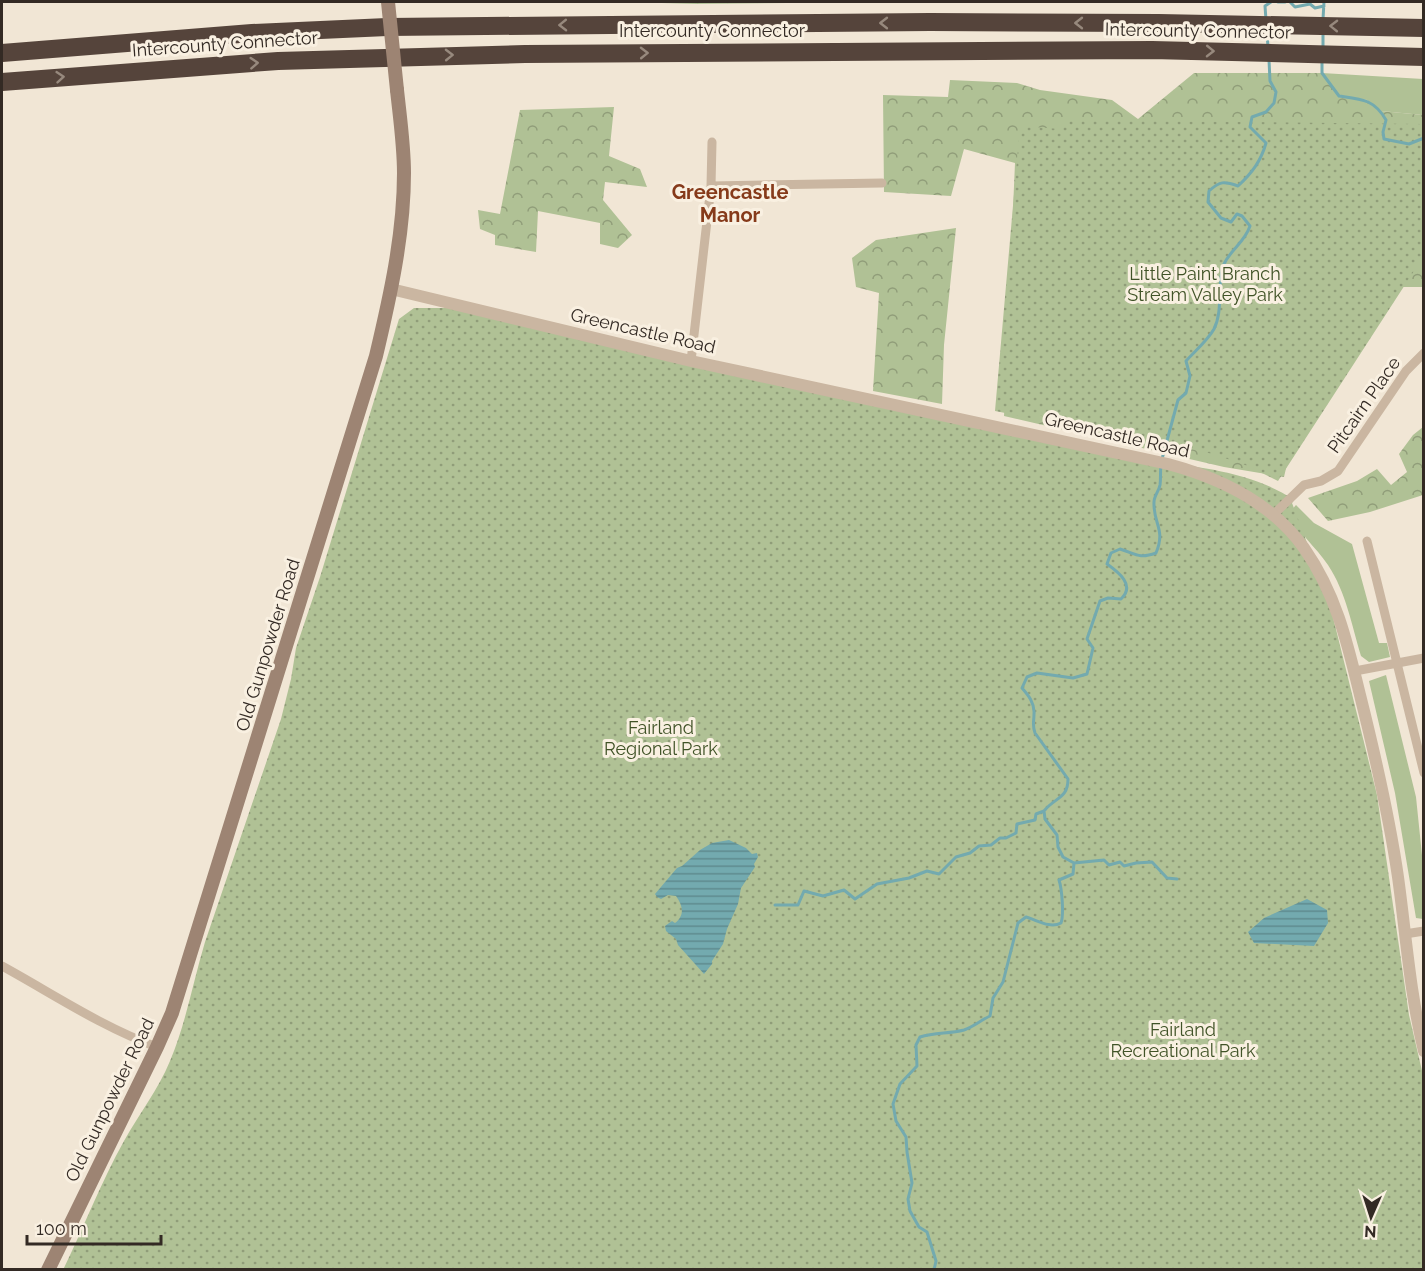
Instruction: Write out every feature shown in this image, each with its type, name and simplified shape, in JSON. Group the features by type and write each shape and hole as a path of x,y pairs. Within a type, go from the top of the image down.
{"highway":[{"name":"Intercounty Connector","path":"2,54 240,34 387,27 930,22 1424,28"},
{"name":"Intercounty Connector","path":"2,82 196,66 400,56 762,51 1152,50 1424,57"}],"main road":[{"name":"Old Gunpowder Road","path":"48,1269 172,1013 376,356 391,289 403,205 404,174 388,2"}],"street":[{"path":"691,361 711,186 712,142"},
{"path":"711,186 882,183"},
{"name":"Greencastle Road","path":"391,289 691,361 1153,460 1221,482 1273,515 1303,547 1330,592 1344,629 1389,821 1415,1017 1424,1052"},
{"name":"Pitcairn Place","path":"1273,515 1304,485 1321,481 1338,471 1406,371 1424,353"},
{"path":"1367,541 1424,773"},
{"path":"1355,671 1424,658"},
{"path":"1405,934 1424,931"},
{"path":"2,966 104,1023 157,1047"}],"green space":[{"path":"627,2 891,2 696,4"},
{"name":"Little Paint Branch Stream Valley Park","path":"1194,73 1322,73 1339,96 1367,100 1381,111 1423,115 1423,287 1364,287 1298,417 1284,477 1224,467 1004,416 1015,163 964,149 951,196 884,192 883,95 948,97 950,80 1017,83 1040,90 1112,100 1138,119"},
{"path":"1322,73 1423,79 1423,115 1381,111 1367,100 1339,96"},
{"path":"614,107 609,156 640,169 647,187 605,182 603,200 632,235 618,248 600,244 600,223 538,211 536,252 495,245 495,235 480,229 478,210 500,214 520,110"},
{"name":"Little Paint Branch Stream Valley Park","path":"1062,120 1423,124 1423,257 1278,481 1248,466 1213,454 1037,415 1035,419 995,411 1020,126 1060,129"},
{"path":"956,228 944,345 942,404 873,391 879,293 856,287 852,258 876,240"},
{"name":"Fairland Regional Park","path":"414,308 465,308 1153,460 1208,469 1261,483 1294,500 1292,503 1329,601 1377,795 1409,1015 1423,1075 1423,1269 63,1270 100,1188 130,1131 160,1082 176,1047 205,942 281,719 296,648 399,319"},
{"path":"1423,427 1423,495 1370,512 1328,521 1308,498 1357,481 1377,469 1391,485 1407,472 1399,454 1413,435"},
{"path":"1296,505 1314,523 1352,544 1379,643 1387,643 1390,657 1369,662 1361,656 1348,609 1334,575 1289,513"},
{"path":"1386,675 1416,797 1423,865 1423,919 1416,918 1395,793 1369,681"}],"water":[{"path":"729,840 746,848 752,854 757,853 758,857 754,864 755,867 741,888 738,904 723,944 704,974 678,945 676,939 666,931 665,926 672,921 675,923 682,910 676,896 668,895 661,899 655,894 677,868 700,850 712,843"},
{"path":"1307,899 1327,910 1328,923 1314,946 1254,943 1248,932 1264,918"}],"waterway":[{"path":"1266,20 1265,6 1271,2"},
{"path":"1278,2 1285,2"},
{"path":"1290,2 1295,7 1310,4 1315,8 1324,6"},
{"path":"1323,19 1324,2"},
{"path":"1323,32 1323,49"},
{"path":"1267,33 1268,47"},
{"path":"1162,459 1178,400 1186,393 1190,376 1186,361 1214,329 1219,313 1220,280 1224,264 1245,237 1250,226 1242,216 1237,214 1231,222 1221,218 1208,202 1209,191 1222,183 1238,186 1259,161 1266,143 1250,127 1252,117 1266,112 1274,103 1276,92 1270,81 1269,60"},
{"path":"1322,62 1322,73 1339,96 1366,101 1377,108 1386,120 1384,139 1409,144 1424,138"},
{"path":"934,1270 936,1261 927,1232 919,1227 910,1211 908,1199 912,1183 906,1137 896,1121 893,1104 900,1084 917,1066 916,1045 920,1037 964,1030 990,1016 993,998 1003,982 1018,923 1026,917 1048,925 1061,923 1062,902 1059,880 1073,874 1074,863 1063,857 1058,847 1057,835 1045,819 1044,811 1063,794 1068,779 1035,733 1033,706 1029,696 1022,688 1027,677 1037,673 1073,678 1087,674 1093,648 1087,639 1100,601 1108,598 1121,599 1127,589 1124,579 1107,564 1111,553 1120,549 1141,556 1150,555 1156,553 1159,545 1160,538 1154,502 1160,485 1161,466"},
{"path":"775,905 798,905 804,891 823,896 844,890 855,899 877,884 909,878 927,871 939,874 956,857 970,853 979,846 991,845 1000,838 1016,833 1017,824 1035,820 1036,814 1044,811"},
{"path":"1074,863 1104,860 1109,865 1120,862 1124,866 1152,862 1167,878 1177,879"}],"district":[{"name":"Greencastle Manor","path":"730,204"}],"park label":[{"name":"Fairland Recreational Park","path":"1183,1040"}]}
